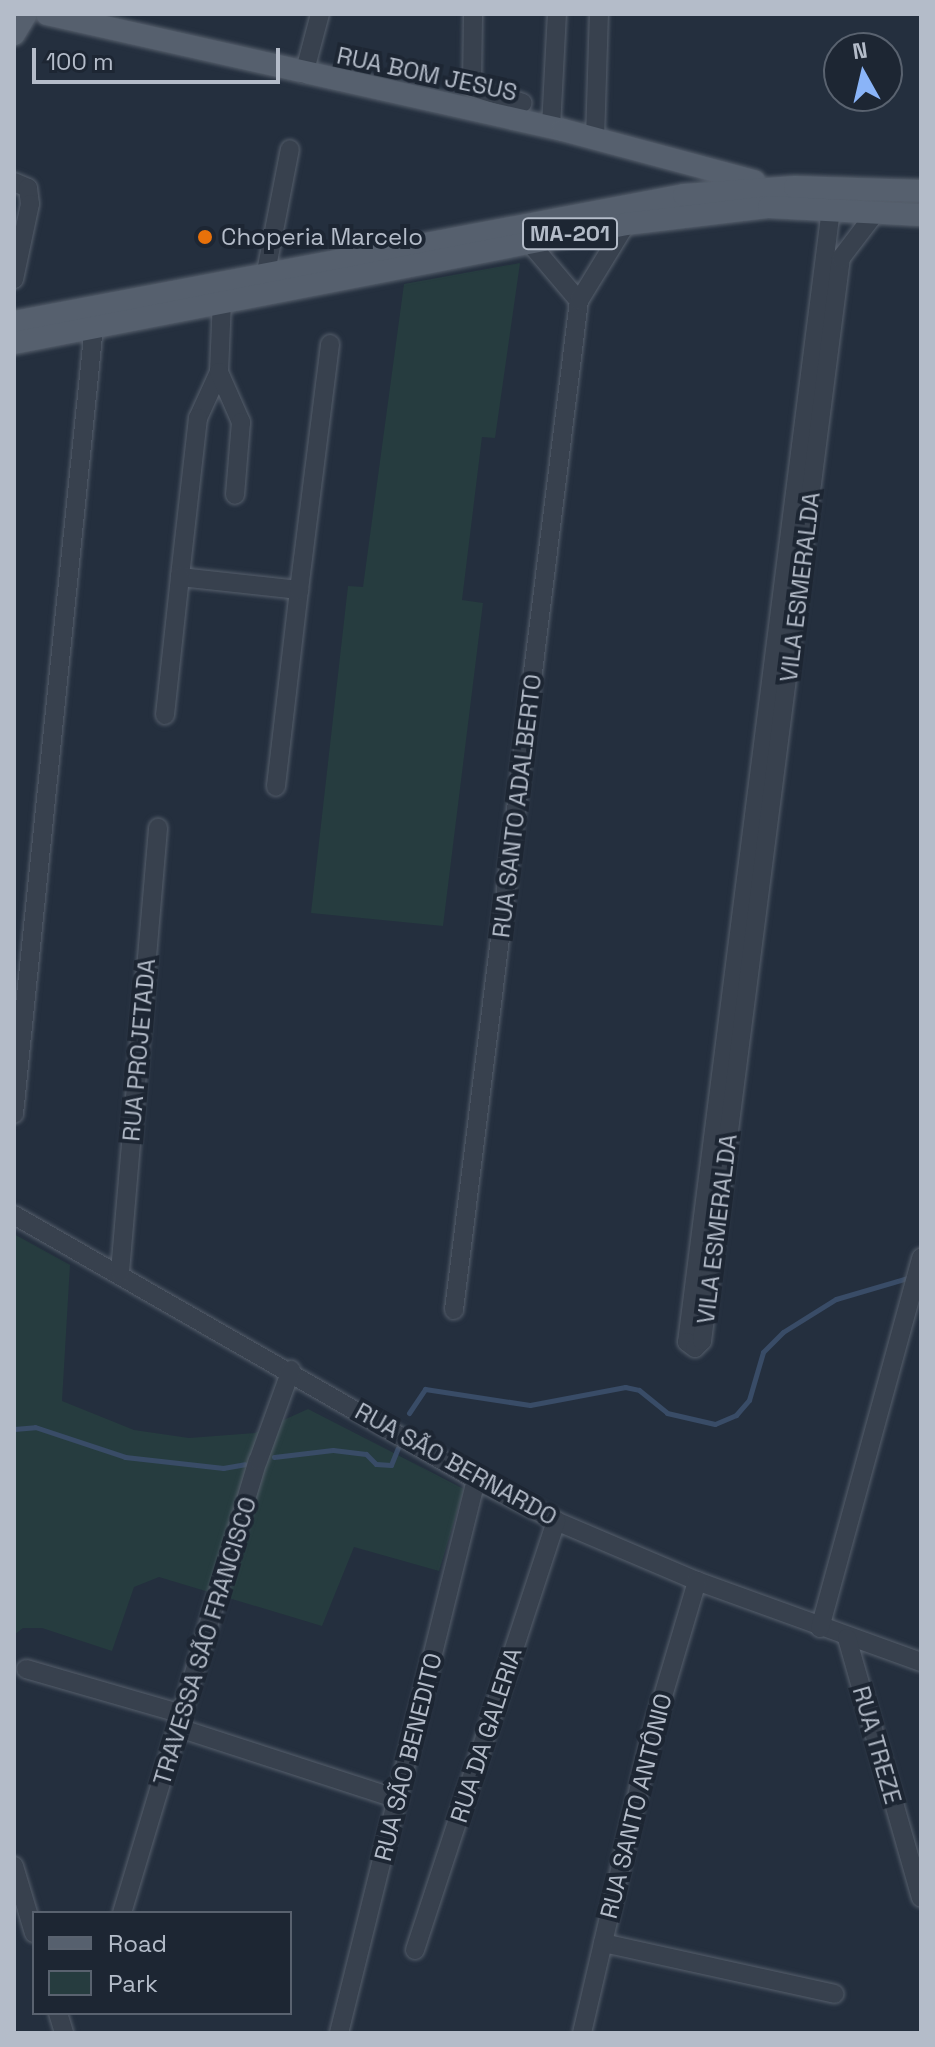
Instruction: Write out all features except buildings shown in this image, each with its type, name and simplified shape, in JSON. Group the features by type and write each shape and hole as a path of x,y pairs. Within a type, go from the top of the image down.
{"main road":[{"path":"14,34 26,14"},
{"name":"RUA BOM JESUS","path":"47,14 551,127 709,172 795,187"},
{"name":"MA-201","path":"14,322 634,203 795,187 921,191"},
{"name":"MA-201","path":"14,343 222,300 626,224 757,208 921,215"}],"street":[{"path":"304,74 320,14"},
{"path":"473,14 472,87 523,103"},
{"path":"551,127 557,14"},
{"path":"595,139 599,14"},
{"path":"266,272 290,149"},
{"path":"14,182 28,188 30,204 14,279"},
{"name":"VILA ESMERALDA","path":"768,774 687,1342 695,1348 702,1341 814,409 831,209"},
{"name":"VILA ESMERALDA","path":"814,409 841,258 876,212"},
{"name":"RUA SANTO ADALBERTO","path":"454,1310 579,301 626,224"},
{"path":"529,242 579,301"},
{"path":"165,715 198,418 219,372 222,300"},
{"path":"14,1114 74,496 94,326"},
{"path":"276,787 330,344"},
{"path":"219,372 241,422 235,495"},
{"path":"180,577 299,590"},
{"name":"RUA PROJETADA","path":"120,1272 158,828"},
{"name":"RUA SÃO BERNARDO","path":"14,1215 291,1370 476,1480 556,1521 697,1581 847,1638 921,1662"},
{"path":"820,1628 921,1258"},
{"name":"TRAVESSA SÃO FRANCISCO","path":"123,1911 291,1370"},
{"name":"RUA SÃO BENEDITO","path":"339,2033 476,1480"},
{"name":"RUA DA GALERIA","path":"415,1950 556,1521"},
{"name":"RUA SANTO ANTÔNIO","path":"582,2033 650,1740 697,1581"},
{"name":"RUA TREZE","path":"847,1638 921,1898"},
{"path":"26,1669 398,1799"},
{"path":"14,1866 32,1926"},
{"path":"603,1943 834,1994"}],"green space":[{"path":"520,263 495,438 482,437 462,600 483,603 443,926 311,913 348,586 363,587 404,284"},
{"path":"14,1234 70,1265 62,1401 134,1430 189,1438 255,1433 308,1409 464,1489 439,1571 354,1547 322,1626 159,1577 134,1587 112,1651 42,1628 23,1628 14,1635"}],"waterway":[{"path":"409,1413 425,1389 530,1405 625,1387 639,1390 667,1413 715,1424 736,1415 749,1400 763,1352 783,1332 836,1299 908,1278"},
{"path":"14,1429 35,1427 125,1457 223,1468 245,1464"},
{"path":"274,1457 333,1450 366,1454 376,1464 391,1465 398,1448"}],"place":[{"name":"Choperia Marcelo","path":"205,237"}]}
